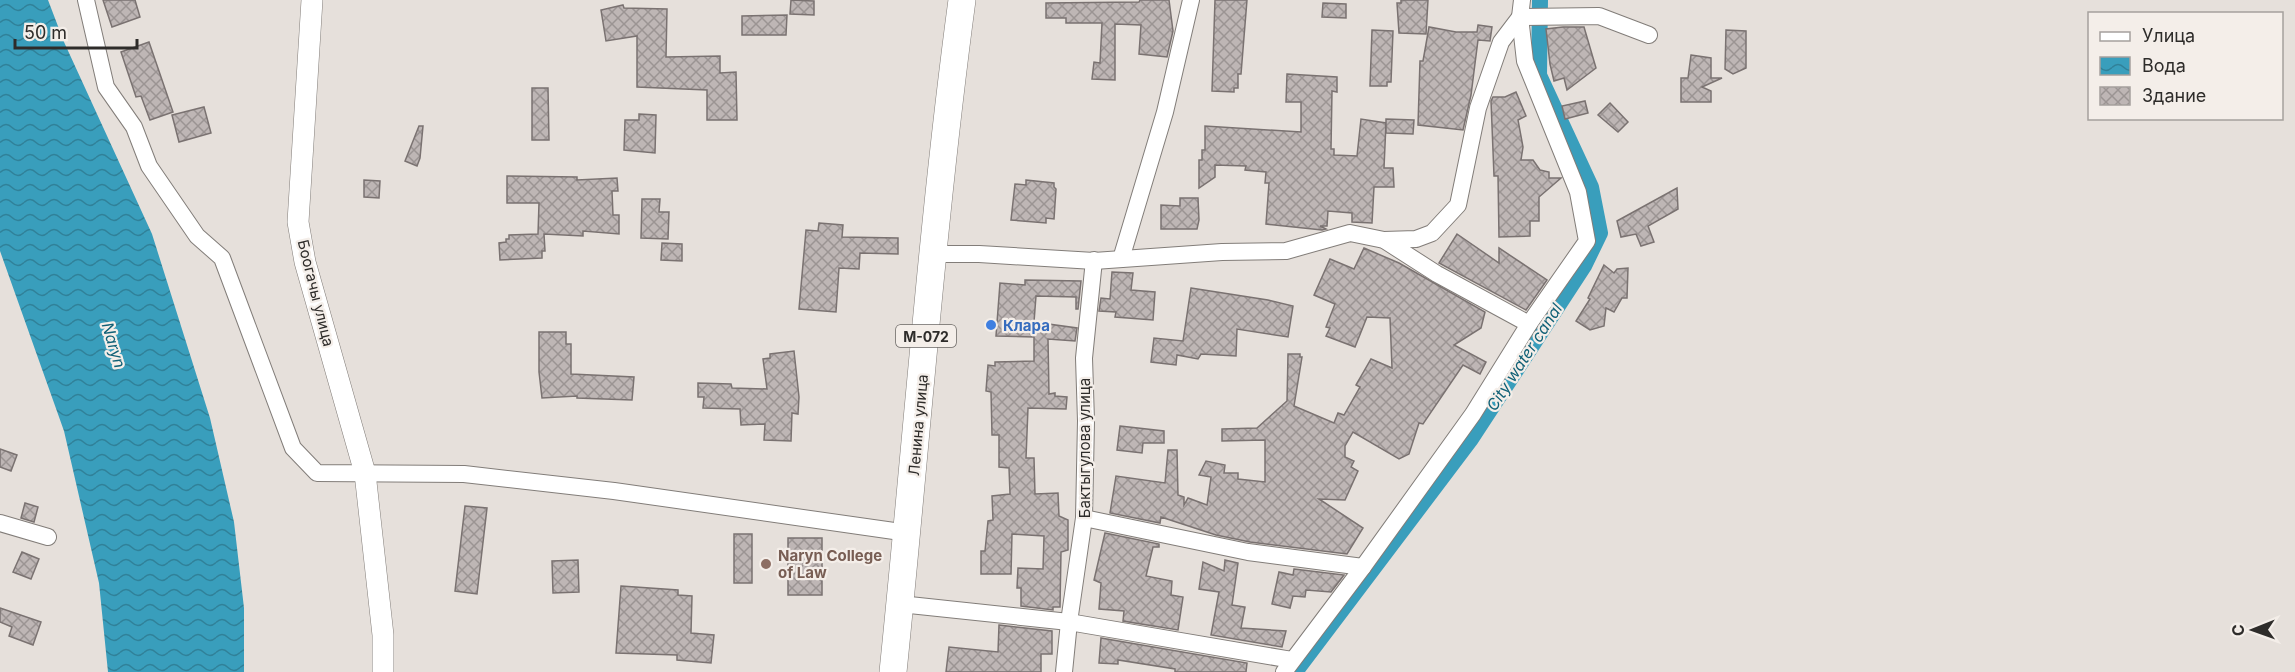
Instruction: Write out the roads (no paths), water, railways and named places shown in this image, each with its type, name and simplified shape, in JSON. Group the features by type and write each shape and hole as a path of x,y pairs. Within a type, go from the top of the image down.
{"main road":[{"name":"Ленина улица","path":"893,672 947,112 963,0"}],"street":[{"path":"86,0 106,87 135,127 149,166 197,236 222,258 293,448 317,473 464,474 614,491 908,532"},
{"name":"Боогачы улица","path":"312,0 298,222 305,262 365,473 383,634 383,672"},
{"path":"1121,259 1166,112 1191,0"},
{"path":"934,254 1121,259 1222,252 1286,251 1350,233 1384,240 1416,239 1432,233 1458,205 1478,108 1501,42 1521,8"},
{"path":"1521,8 1599,16 1649,35"},
{"path":"900,604 1069,622 1288,666 1363,567 1473,414 1529,324 1587,240 1578,192 1525,61 1521,8"},
{"path":"1384,240 1437,274 1529,324"},
{"name":"Бактыгулова улица","path":"1064,672 1084,518 1086,421 1084,357 1094,260"},
{"path":"1084,518 1248,552 1363,567"},
{"path":"0,523 48,537"}],"water":[{"name":"Naryn","path":"0,0 48,0 64,42 152,234 210,418 234,522 244,608 244,672 108,672 99,583 64,431 0,251"}],"waterway":[{"name":"City water canal","path":"1295,672 1471,439 1584,266 1600,233 1591,187 1539,75 1540,0"}],"place":[{"name":"Клара","path":"991,325"},
{"name":"Naryn College of Law","path":"766,564"}]}
